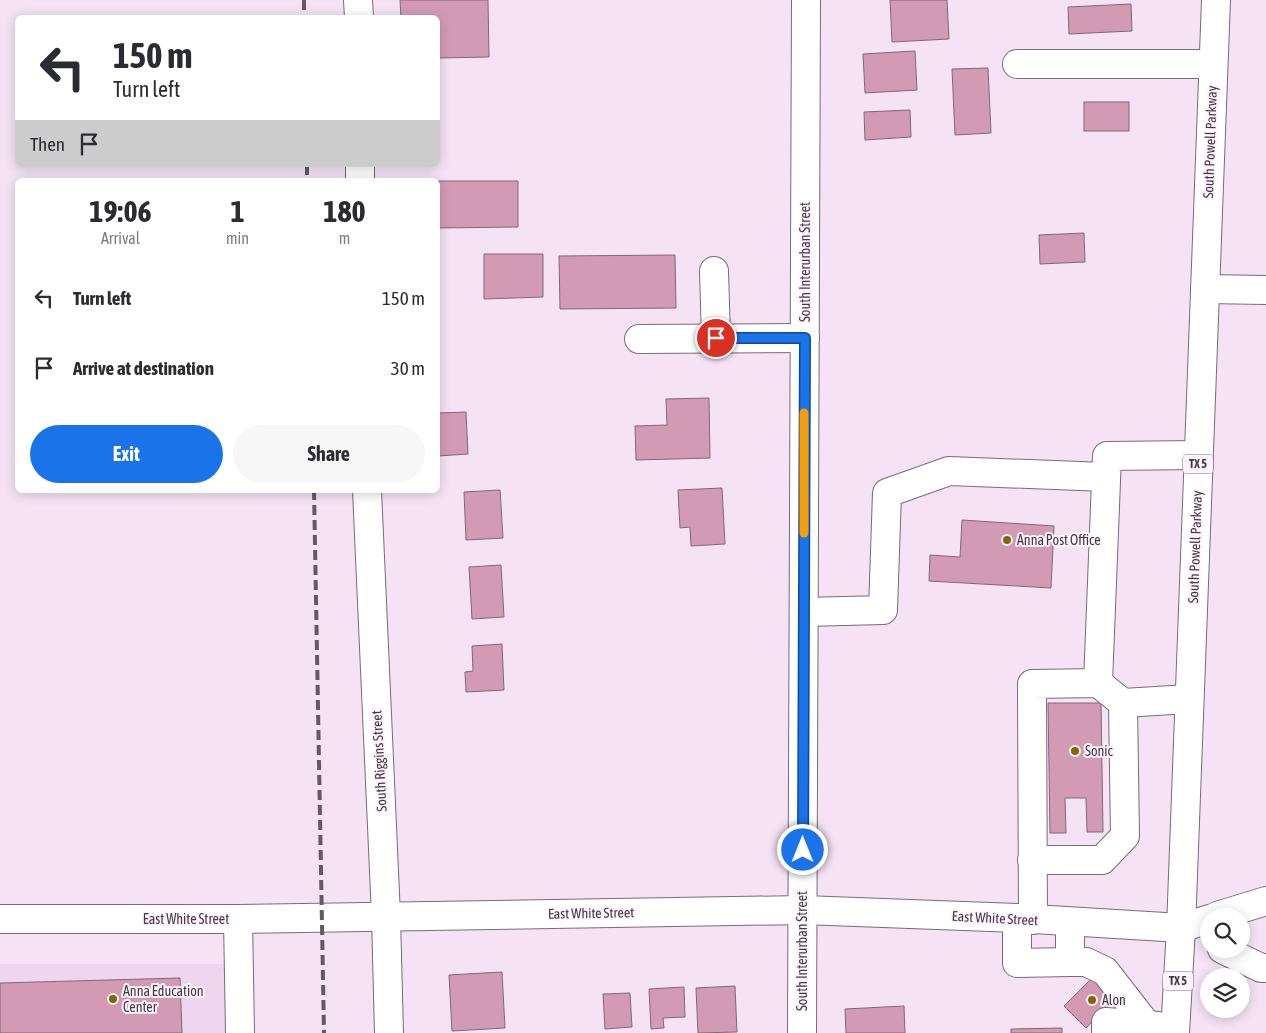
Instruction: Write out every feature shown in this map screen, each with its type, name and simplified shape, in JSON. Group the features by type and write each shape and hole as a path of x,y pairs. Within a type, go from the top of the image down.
{"main road":[{"path":"358,0 359,15"},
{"name":"South Interurban Street","path":"802,1033 806,0"},
{"name":"South Powell Parkway","path":"1175,1030 1181,928 1216,0"},
{"path":"1017,64 1213,64"},
{"path":"714,271 716,338"},
{"path":"1205,289 1266,290"},
{"path":"639,339 805,338"},
{"path":"1098,683 1107,456 1198,455"},
{"path":"804,612 883,610 887,493 949,471 1106,477"},
{"name":"South Riggins Street","path":"367,493 386,916 389,1033"},
{"path":"1146,1026 1105,971 1086,962 1017,963 1025,919 1032,860 1032,684 1098,683 1123,703 1189,699"},
{"path":"1032,860 1102,860 1125,836 1123,703"},
{"path":"1243,908 1266,901"},
{"name":"East White Street","path":"0,919 238,919 803,910 1025,919 1181,928"},
{"path":"238,919 240,1033"},
{"path":"1070,922 1070,962"},
{"path":"1181,928 1200,922"},
{"path":"1181,928 1200,938"},
{"path":"1240,958 1261,968 1266,968"},
{"path":"1106,1033 1106,1022 1175,1030"}],"shaded area":[{"name":"Anna Education Center","path":"0,964 226,964 227,1033 0,1033"}],"building":[{"path":"400,0 488,0 489,57 440,58 440,15 401,15"},
{"path":"890,0 947,0 949,39 892,42"},
{"path":"1131,4 1132,31 1069,34 1068,7"},
{"path":"915,51 917,90 865,93 863,54"},
{"path":"988,68 991,133 955,135 952,69"},
{"path":"1084,102 1129,102 1129,131 1084,131"},
{"path":"910,110 911,137 865,140 864,112"},
{"path":"440,181 518,181 518,227 440,228"},
{"path":"1084,233 1085,262 1040,264 1039,235"},
{"path":"484,254 543,254 543,297 484,299"},
{"path":"675,255 676,308 560,309 559,256"},
{"path":"709,398 710,458 636,460 635,426 667,425 666,399"},
{"path":"466,412 468,454 440,456 440,413"},
{"path":"722,488 725,544 691,546 690,527 680,528 678,490"},
{"path":"500,490 503,538 466,540 464,492"},
{"name":"Anna Post Office","path":"962,520 1054,526 1051,588 929,581 930,555 960,557"},
{"path":"501,565 504,617 472,619 469,567"},
{"path":"502,644 504,690 466,692 465,672 473,671 472,646"},
{"name":"Sonic","path":"1048,703 1101,703 1103,832 1087,832 1086,798 1065,798 1066,833 1050,833"},
{"name":"Alon","path":"1099,971 1121,993 1086,1028 1064,1006"},
{"path":"502,972 505,1028 452,1031 449,975"},
{"name":"Anna Education Center","path":"180,978 182,1033 0,1033 0,983"},
{"path":"735,986 737,1032 698,1033 696,988"},
{"path":"684,987 685,1017 663,1018 664,1028 651,1029 649,989"},
{"path":"630,993 632,1027 605,1029 603,994"},
{"path":"904,1006 905,1033 846,1033 845,1009"},
{"path":"1062,1028 1062,1033 1011,1033 1011,1029"}],"railway":[{"path":"304,0 304,15"},
{"path":"307,167 307,178"},
{"path":"314,493 324,1033"}],"slow traffic":[{"path":"804,413 804,533"}],"place":[{"name":"Anna Post Office","path":"1007,540"},
{"name":"Sonic","path":"1075,751"},
{"name":"Anna Education Center","path":"113,999"},
{"name":"Alon","path":"1092,1000"}],"route":[{"path":"716,338 805,338 803,850"}]}
